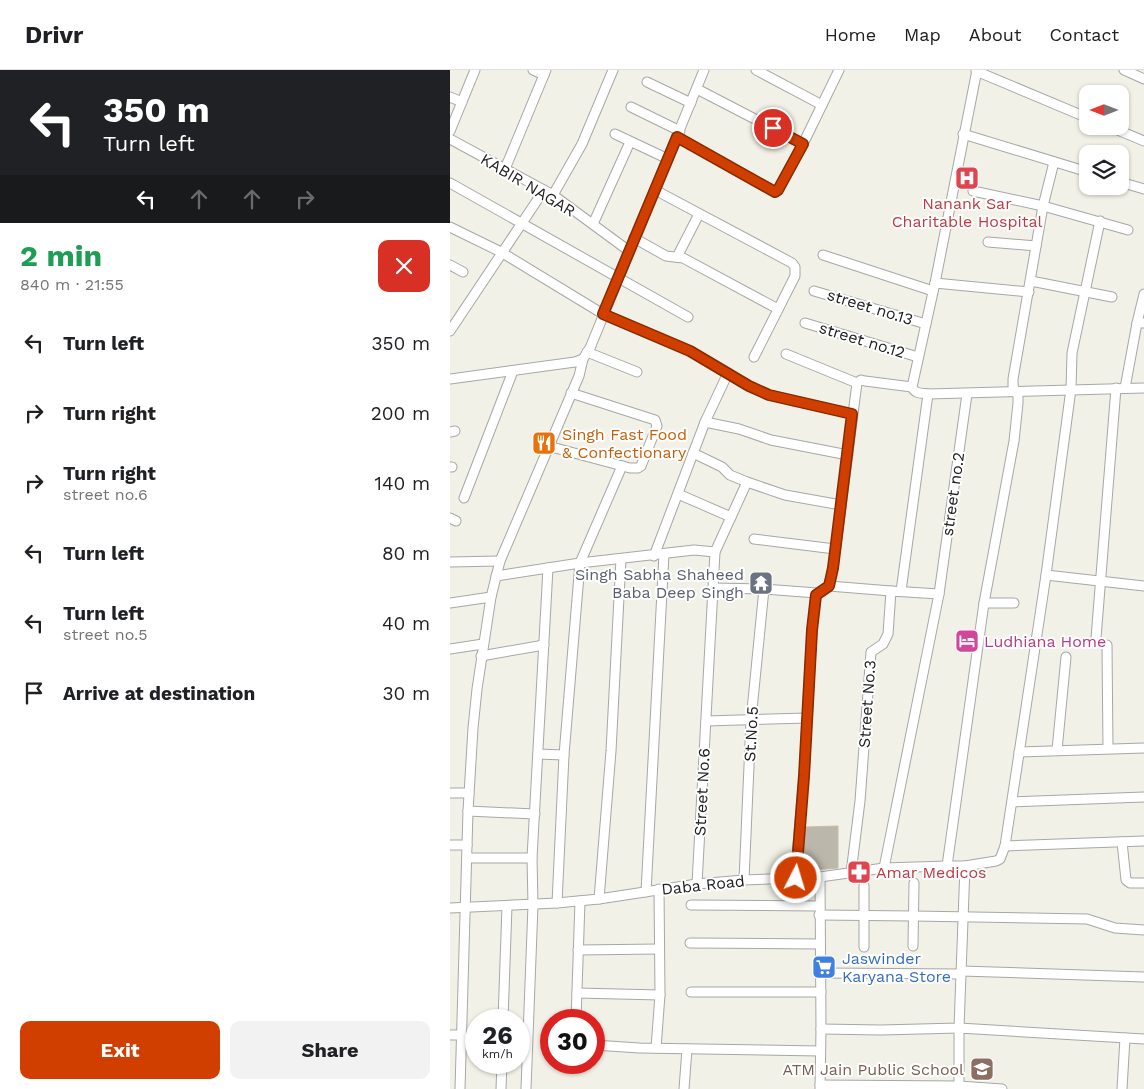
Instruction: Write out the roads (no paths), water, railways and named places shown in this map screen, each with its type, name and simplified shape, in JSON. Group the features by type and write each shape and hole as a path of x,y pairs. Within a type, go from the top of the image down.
{"street":[{"path":"450,131 475,70"},
{"path":"505,169 545,73 533,70"},
{"path":"553,195 582,144 613,70"},
{"path":"460,1089 469,793 475,708 483,644 496,576 500,561 579,376 585,355 704,70"},
{"path":"756,70 822,105"},
{"path":"632,107 773,192 778,190 803,144 839,70"},
{"path":"1124,70 1144,79"},
{"path":"912,387 934,287 976,71 1079,114"},
{"path":"647,82 691,103"},
{"path":"697,89 803,144"},
{"path":"450,97 462,102"},
{"path":"615,134 668,159"},
{"path":"963,134 1079,169"},
{"path":"1128,135 1144,142"},
{"name":"KABIR NAGAR","path":"450,139 553,195 629,251"},
{"path":"593,224 630,142"},
{"path":"947,866 984,603 1014,441 1018,404 1013,379 1043,206 1054,162"},
{"path":"450,183 688,316"},
{"path":"1129,185 1144,189"},
{"path":"450,331 501,252 524,223 544,190"},
{"path":"655,190 792,263 795,267 795,276 754,357"},
{"path":"973,191 1043,206 1128,230"},
{"path":"677,257 699,214"},
{"path":"1100,221 1072,353 1071,389 1046,575 1005,846 1144,841"},
{"path":"450,228 501,252 603,314 690,351 769,395 852,414"},
{"path":"634,238 661,254 685,259 778,309"},
{"path":"988,242 1036,246"},
{"path":"823,255 934,287 1029,292"},
{"path":"450,265 463,272"},
{"path":"1031,281 1112,297"},
{"name":"street no.13","path":"814,291 926,324"},
{"path":"1126,388 1141,323 1144,294"},
{"name":"street no.12","path":"805,323 918,358"},
{"path":"786,354 857,383"},
{"path":"450,379 575,362 585,355"},
{"path":"585,355 637,372"},
{"path":"464,498 514,371"},
{"path":"654,556 705,422 728,373"},
{"path":"829,586 848,456 852,414 857,383 861,380 912,387 916,392 928,394 1144,388"},
{"path":"1096,638 1116,388"},
{"path":"548,446 622,466 635,468 641,466 657,426 655,420 571,393"},
{"path":"902,591 928,394"},
{"name":"street no.2","path":"884,868 938,594 967,394"},
{"path":"705,422 738,429 771,440 848,456"},
{"path":"693,453 747,482 785,495 841,505"},
{"path":"557,903 564,755 580,563 622,466"},
{"name":"Street No.6","path":"697,884 716,552 747,482"},
{"path":"678,494 731,517"},
{"path":"754,539 835,549"},
{"path":"496,576 580,563 694,550 716,552"},
{"path":"646,892 664,554"},
{"path":"599,899 621,558"},
{"path":"450,562 500,561"},
{"path":"526,1089 533,904 532,858 548,568"},
{"path":"1046,575 1144,586"},
{"path":"713,588 818,593 829,586 938,594"},
{"name":"St.No.5","path":"744,880 751,720 764,589"},
{"name":"Street No.3","path":"851,872 860,801 870,657 874,649 883,644 888,634 891,591"},
{"path":"796,878 812,630 818,593"},
{"path":"450,603 491,597"},
{"path":"984,603 1014,603"},
{"path":"450,649 483,644"},
{"path":"482,656 544,645"},
{"path":"1107,645 1108,748"},
{"path":"1056,750 1066,657"},
{"path":"706,721 807,718"},
{"path":"1019,752 1144,748"},
{"path":"538,754 564,755"},
{"path":"450,793 469,793"},
{"path":"1012,802 1144,797"},
{"path":"468,811 535,814"},
{"path":"1122,842 1125,878 1130,883 1144,884"},
{"path":"450,845 467,845"},
{"name":"Daba Road","path":"450,908 580,901 697,884 820,877 884,868 965,866 996,862 1000,859 1005,846"},
{"path":"467,858 532,858"},
{"path":"959,1088 965,866"},
{"path":"820,877 820,1087 1002,1089"},
{"path":"913,946 914,883"},
{"path":"864,886 864,947"},
{"path":"656,1048 660,995 659,889"},
{"path":"576,1009 580,901"},
{"path":"690,905 819,911 864,916 1087,920 1115,928 1144,930"},
{"path":"503,1009 507,906"},
{"path":"690,943 820,944"},
{"path":"578,950 659,948"},
{"path":"821,973 961,973 1144,977"},
{"path":"690,992 821,992"},
{"path":"577,993 660,995"},
{"path":"821,1029 960,1028 1144,1039"},
{"path":"450,1035 462,1036"},
{"path":"1122,1089 1124,1038"},
{"path":"605,1045 687,1049 820,1050"},
{"path":"684,1089 687,1049"},
{"path":"501,1089 502,1074"}],"place":[{"name":"Nanank Sar Charitable Hospital","path":"967,178"},
{"name":"Singh Fast Food & Confectionary","path":"544,443"},
{"name":"Singh Sabha Shaheed Baba Deep Singh","path":"761,583"},
{"name":"Ludhiana Home","path":"967,641"},
{"name":"Amar Medicos","path":"859,872"},
{"name":"Jaswinder Karyana Store","path":"824,967"},
{"name":"ATM Jain Public School","path":"982,1069"}]}
